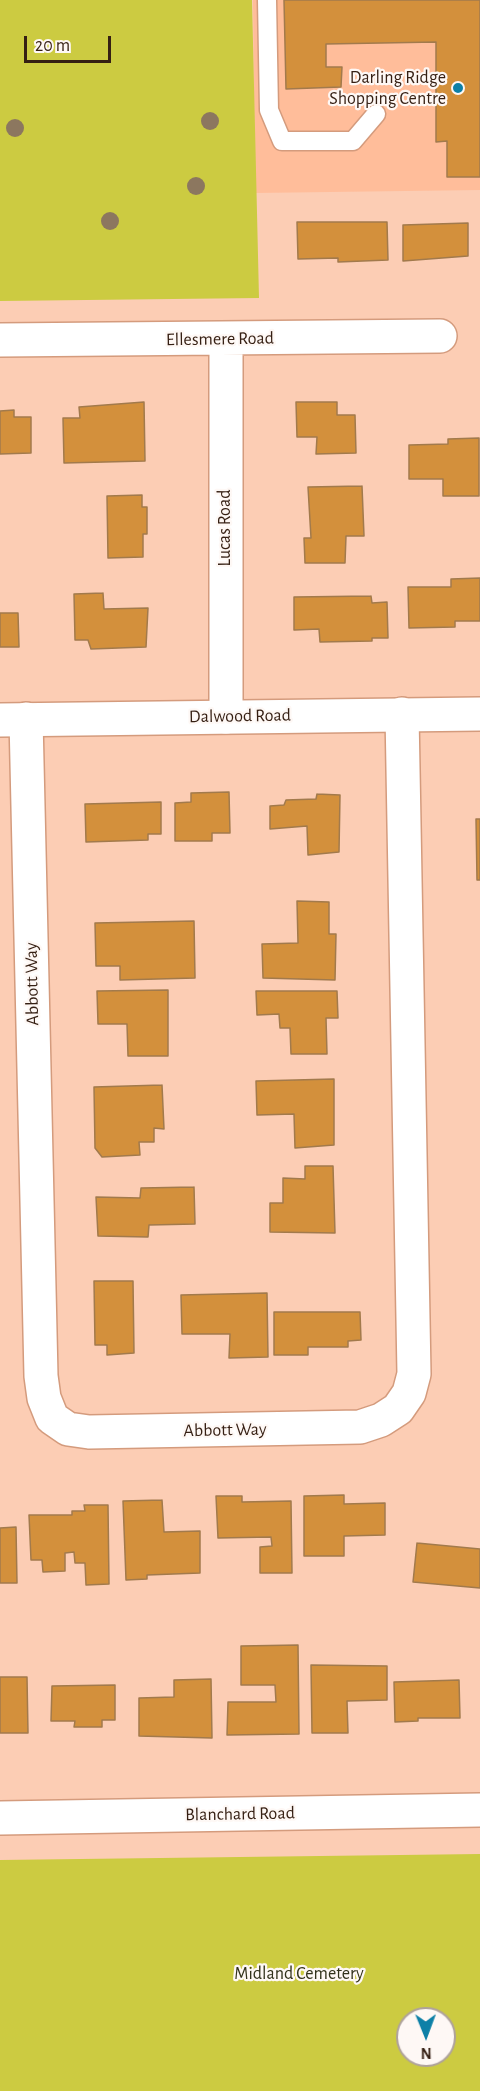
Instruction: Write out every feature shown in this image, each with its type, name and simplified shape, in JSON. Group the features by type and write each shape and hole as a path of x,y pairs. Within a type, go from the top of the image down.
{"street":[{"name":"Ellesmere Road","path":"0,340 440,336"},
{"name":"Lucas Road","path":"226,339 226,717"},
{"name":"Abbott Way","path":"13,719 41,1376 44,1398 52,1418 68,1429 101,1432 360,1427 381,1420 398,1408 409,1393 414,1374 402,714"},
{"name":"Dalwood Road","path":"13,719 480,714"},
{"name":"Blanchard Road","path":"0,1818 480,1810"}],"lane":[{"path":"267,0 269,110 282,141 353,141 376,114"}],"shaded area":[{"path":"253,0 480,0 480,190 255,193"}],"green space":[{"path":"0,0 252,0 259,298 0,301"},
{"name":"Midland Cemetery","path":"480,1854 480,2091 0,2091 0,1860"}],"building":[{"name":"Darling Ridge Shopping Centre","path":"284,0 480,0 480,177 447,177 447,141 436,142 436,42 326,44 326,67 342,67 341,87 286,89"},
{"path":"297,222 387,222 388,260 338,262 338,258 298,259"},
{"path":"468,223 468,256 403,261 403,225"},
{"path":"144,402 145,461 64,463 63,418 80,418 79,407"},
{"path":"296,402 337,402 337,415 355,415 356,453 316,454 317,437 297,437"},
{"path":"14,410 14,417 31,417 31,453 0,454 0,411"},
{"path":"479,438 479,496 443,496 443,479 409,479 409,445 448,444 448,439"},
{"path":"362,486 364,536 346,536 345,563 305,563 304,538 311,538 308,487"},
{"path":"142,495 142,507 147,507 147,534 143,534 143,557 108,558 107,496"},
{"path":"480,578 480,621 455,621 455,627 409,628 408,587 451,587 451,579"},
{"path":"103,593 104,609 148,608 146,647 91,649 88,640 75,640 74,594"},
{"path":"371,596 372,603 387,602 388,638 372,638 372,641 320,642 319,629 294,630 294,597"},
{"path":"0,613 18,613 19,647 0,647"},
{"path":"229,792 230,833 212,833 212,841 175,841 175,803 191,802 191,793"},
{"path":"317,794 340,795 339,852 308,855 307,826 270,829 270,806 284,805 286,800 316,799"},
{"path":"161,802 161,834 148,834 148,840 86,842 85,804"},
{"path":"476,819 480,819 480,880 477,880"},
{"path":"297,901 329,902 329,934 336,934 335,980 263,978 262,944 298,943"},
{"path":"194,921 195,978 120,980 120,966 96,966 95,923"},
{"path":"168,990 168,1056 128,1056 127,1024 98,1024 97,991"},
{"path":"256,991 337,991 338,1018 326,1018 327,1054 291,1054 290,1028 280,1028 279,1014 257,1015"},
{"path":"334,1079 334,1145 295,1148 294,1114 257,1115 256,1081"},
{"path":"162,1085 164,1129 154,1128 154,1142 139,1142 140,1155 102,1157 95,1148 94,1087"},
{"path":"305,1166 333,1166 335,1233 270,1232 270,1203 283,1203 283,1178 305,1179"},
{"path":"194,1187 195,1224 149,1225 148,1237 98,1236 96,1197 140,1198 141,1188"},
{"path":"94,1281 133,1281 134,1353 107,1355 107,1345 95,1345"},
{"path":"267,1293 268,1357 229,1358 230,1334 182,1334 181,1295"},
{"path":"274,1312 360,1312 361,1340 348,1341 348,1347 308,1347 308,1355 274,1355"},
{"path":"344,1495 344,1504 385,1503 385,1535 344,1536 344,1556 304,1556 304,1496"},
{"path":"216,1496 242,1496 242,1502 291,1501 292,1573 260,1573 260,1547 272,1546 271,1537 218,1538"},
{"path":"162,1500 164,1532 200,1531 200,1573 147,1575 147,1579 126,1580 123,1501"},
{"path":"84,1505 108,1505 109,1584 86,1585 85,1563 75,1563 74,1552 65,1553 65,1571 43,1572 42,1560 31,1560 29,1515 72,1515 72,1511 85,1511"},
{"path":"16,1527 17,1583 0,1583 0,1528"},
{"path":"417,1543 480,1549 480,1588 413,1582"},
{"path":"298,1645 299,1734 227,1735 228,1702 276,1702 275,1685 241,1685 241,1646"},
{"path":"311,1665 387,1666 387,1700 347,1701 348,1733 312,1733"},
{"path":"0,1677 27,1677 28,1733 0,1733"},
{"path":"211,1679 212,1738 139,1736 139,1698 174,1697 174,1680"},
{"path":"459,1680 460,1718 418,1718 418,1721 395,1722 394,1682"},
{"path":"115,1685 115,1720 102,1720 102,1727 74,1727 75,1721 51,1721 52,1686"}],"place":[{"name":"Darling Ridge Shopping Centre","path":"458,88"}]}
